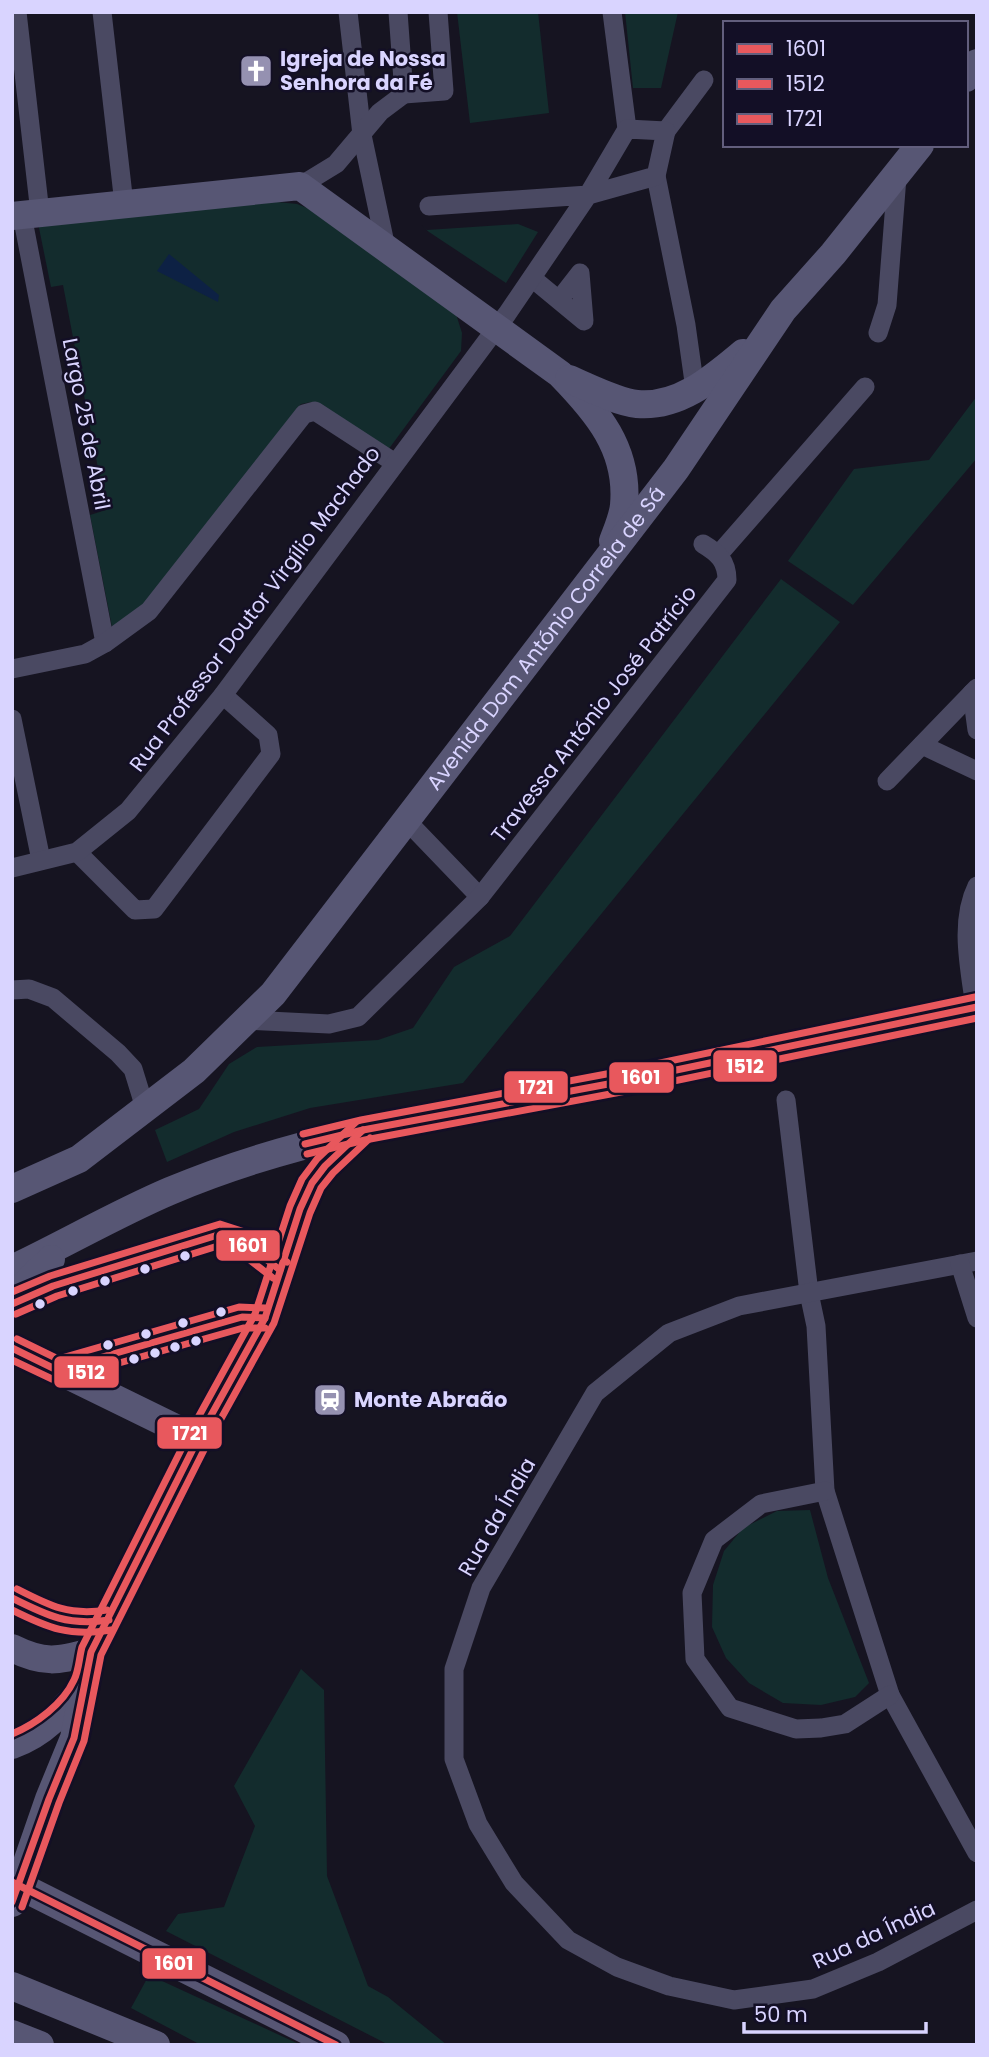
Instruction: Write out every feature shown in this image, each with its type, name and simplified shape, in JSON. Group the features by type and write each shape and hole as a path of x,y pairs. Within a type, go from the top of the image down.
{"street":[{"name":"Largo 25 de Abril","path":"17,12 25,214 106,643"},
{"path":"102,12 124,204"},
{"path":"348,12 362,135 386,248"},
{"path":"398,12 404,94"},
{"path":"25,214 300,186 336,163 380,112 404,94 444,91 438,12"},
{"path":"612,12 626,129 666,131"},
{"path":"695,388 686,325 656,176 666,131 704,80"},
{"name":"Rua Professor Doutor Virgílio Machado","path":"12,868 77,852 128,811 223,695 496,328 589,195 626,129"},
{"name":"Avenida Dom António Correia de Sá","path":"12,1189 79,1159 194,1070 272,994 676,469 783,310 897,177 919,147"},
{"path":"429,206 589,195 656,176"},
{"path":"877,333 887,305 897,177"},
{"path":"300,186 560,374 587,402 612,440 624,471 624,507 608,557"},
{"path":"532,278 559,300"},
{"path":"560,374 634,404 660,404 682,397 713,378 753,344 783,310"},
{"name":"Travessa António José Patrício","path":"246,1020 329,1024 358,1017 480,897 727,580 727,570 711,549 866,387"},
{"path":"12,669 85,654 106,643 149,611 304,414 315,411 394,463"},
{"path":"974,690 977,730"},
{"path":"887,781 974,690"},
{"path":"77,852 135,910 154,909 271,754 268,735 223,695"},
{"path":"12,719 41,860"},
{"path":"922,745 977,771"},
{"path":"406,820 480,897"},
{"path":"619,1082 976,1007 967,920 970,898 977,886"},
{"path":"21,989 53,999 118,1053 133,1069 145,1108"},
{"path":"786,1101 809,1293 816,1326 825,1491 890,1695 977,1853"},
{"path":"12,1269 168,1192 232,1167 295,1147 363,1130 432,1118"},
{"path":"12,1903 18,1877 74,1738 91,1652 198,1439 265,1318 300,1209 312,1183 325,1166 363,1130"},
{"path":"12,1297 68,1243"},
{"path":"968,1262 977,1318"},
{"name":"Rua da Índia","path":"968,1262 739,1306 669,1333 595,1393 481,1588 454,1669 454,1759 478,1824 514,1883 568,1940 617,1967 669,1986 734,2000 813,1989 878,1962 977,1910"},
{"path":"12,1348 198,1439"},
{"path":"825,1491 761,1504 714,1540 692,1594 695,1659 730,1708 796,1729 845,1724 890,1695"},
{"path":"12,1598 56,1620 85,1625 109,1620"},
{"path":"12,1648 36,1660 50,1661 65,1660 91,1652"},
{"path":"12,1745 29,1739 57,1718 83,1685"},
{"path":"18,1877 337,2045"},
{"path":"12,1986 156,2045"},
{"path":"12,2034 40,2045"}],"green space":[{"path":"457,12 538,12 549,113 470,123"},
{"path":"625,12 678,12 661,88 633,88"},
{"path":"277,202 297,204 317,212 456,314 462,333 461,351 388,450 311,402 301,404 147,603 112,627 90,515 106,510 63,285 51,287 38,223"},
{"path":"518,224 538,232 506,283 429,232 421,225 427,230"},
{"path":"977,396 977,458 853,605 788,561 854,469 929,460"},
{"path":"781,579 840,622 463,1083 310,1108 234,1132 167,1162 155,1130 199,1109 229,1064 257,1047 378,1040 413,1028 454,967 510,936"},
{"path":"810,1510 828,1578 869,1683 855,1697 821,1705 783,1703 749,1683 726,1658 712,1627 713,1585 724,1551 743,1528 777,1511"},
{"path":"301,1669 324,1690 327,1876 368,1986 388,1997 447,2045 389,2045 166,1931 178,1914 224,1907 255,1826 234,1786"},
{"path":"149,1975 301,2045 201,2045 131,2008"}],"water":[{"path":"169,254 219,295 218,302 157,271"}],"tunnel":[{"path":"432,1118 619,1082"}],"transit line":[{"name":"1721","path":"303,1134 361,1120 617,1072 975,997"},
{"name":"1601","path":"305,1144 363,1130 619,1082 977,1007"},
{"name":"1512","path":"307,1154 365,1140 621,1092 977,1018"},
{"name":"1721","path":"12,1734 48,1712 69,1689 77,1672 82,1647 189,1434 255,1314 290,1206 302,1179 317,1159 356,1122"},
{"name":"1601","path":"12,1902 74,1738 91,1652 198,1439 265,1318 300,1209 312,1183 325,1166 363,1130"},
{"name":"1512","path":"22,1907 84,1741 101,1655 207,1444 274,1323 310,1213 321,1188 370,1138"},
{"name":"1721","path":"12,1292 50,1276 220,1224 251,1234 287,1262"},
{"name":"1601","path":"12,1304 53,1286 221,1234 245,1243 280,1270"},
{"name":"1512","path":"16,1314 57,1296 221,1245 246,1257 273,1278"},
{"name":"1721","path":"17,1339 58,1359 239,1307 265,1308"},
{"name":"1601","path":"12,1348 57,1370 242,1317 265,1318"},
{"name":"1512","path":"12,1360 59,1380 243,1328 265,1328"},
{"name":"1721","path":"17,1589 60,1608 82,1612 107,1610"},
{"name":"1601","path":"12,1598 59,1618 82,1622 109,1620"},
{"name":"1512","path":"12,1610 60,1629 83,1632 111,1630"},
{"name":"1601","path":"12,1882 336,2045"}],"place":[{"name":"Igreja de Nossa Senhora da Fé","path":"256,71"},
{"name":"Monte Abraão","path":"330,1400"}]}
